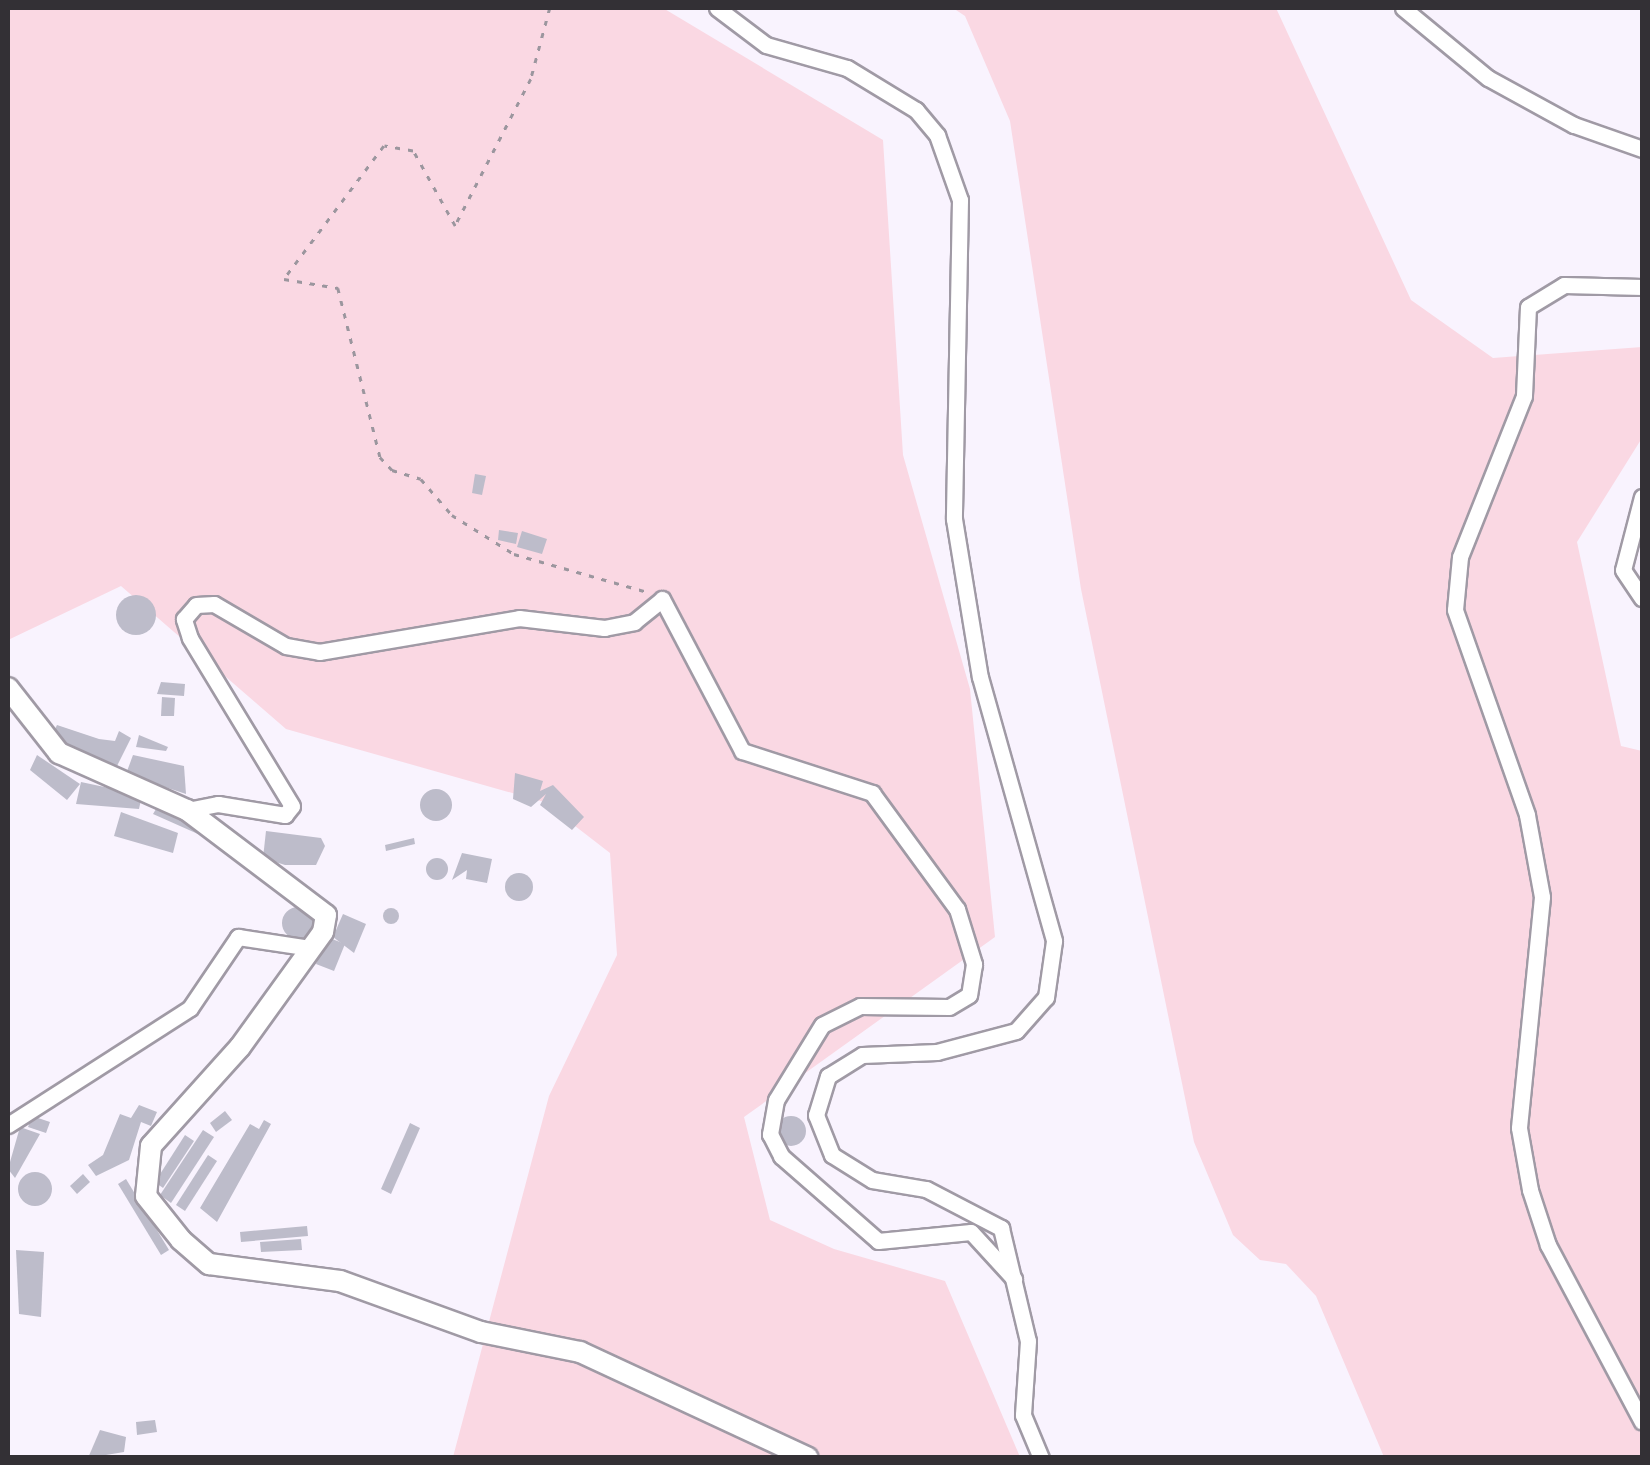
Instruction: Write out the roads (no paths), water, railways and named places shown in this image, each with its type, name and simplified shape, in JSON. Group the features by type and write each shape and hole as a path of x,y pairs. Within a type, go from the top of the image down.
{"main road":[{"path":"8,688 59,753 187,810 326,914 312,948 151,1146 146,1196 180,1240 209,1264 246,1275 340,1281 481,1332 580,1352 808,1458"}],"street":[{"path":"717,8 766,45 860,74 916,110 937,135 960,200 954,519 980,677 1054,941 1046,997 1006,1034 937,1052 862,1055 828,1076 816,1115 832,1155 872,1180 980,1208 1002,1228 1028,1341 1022,1416 1040,1458"},
{"path":"1403,8 1488,78 1574,125 1642,149"},
{"path":"1642,287 1564,285 1528,307 1524,396 1460,557 1454,610 1526,814 1542,897 1519,1128 1530,1190 1548,1246 1642,1422"},
{"path":"1642,497 1623,570 1642,598"},
{"path":"187,810 218,804 285,815 292,806 190,638 184,619 196,605 214,604 286,646 319,652 519,618 604,628 634,622 662,599 742,750 872,793 957,909 974,964 969,995 949,1007 860,1006 822,1024 776,1100 770,1134 781,1156 878,1241 971,1232 1014,1279"},
{"path":"8,1125 190,1008 238,937 312,948"}]}
